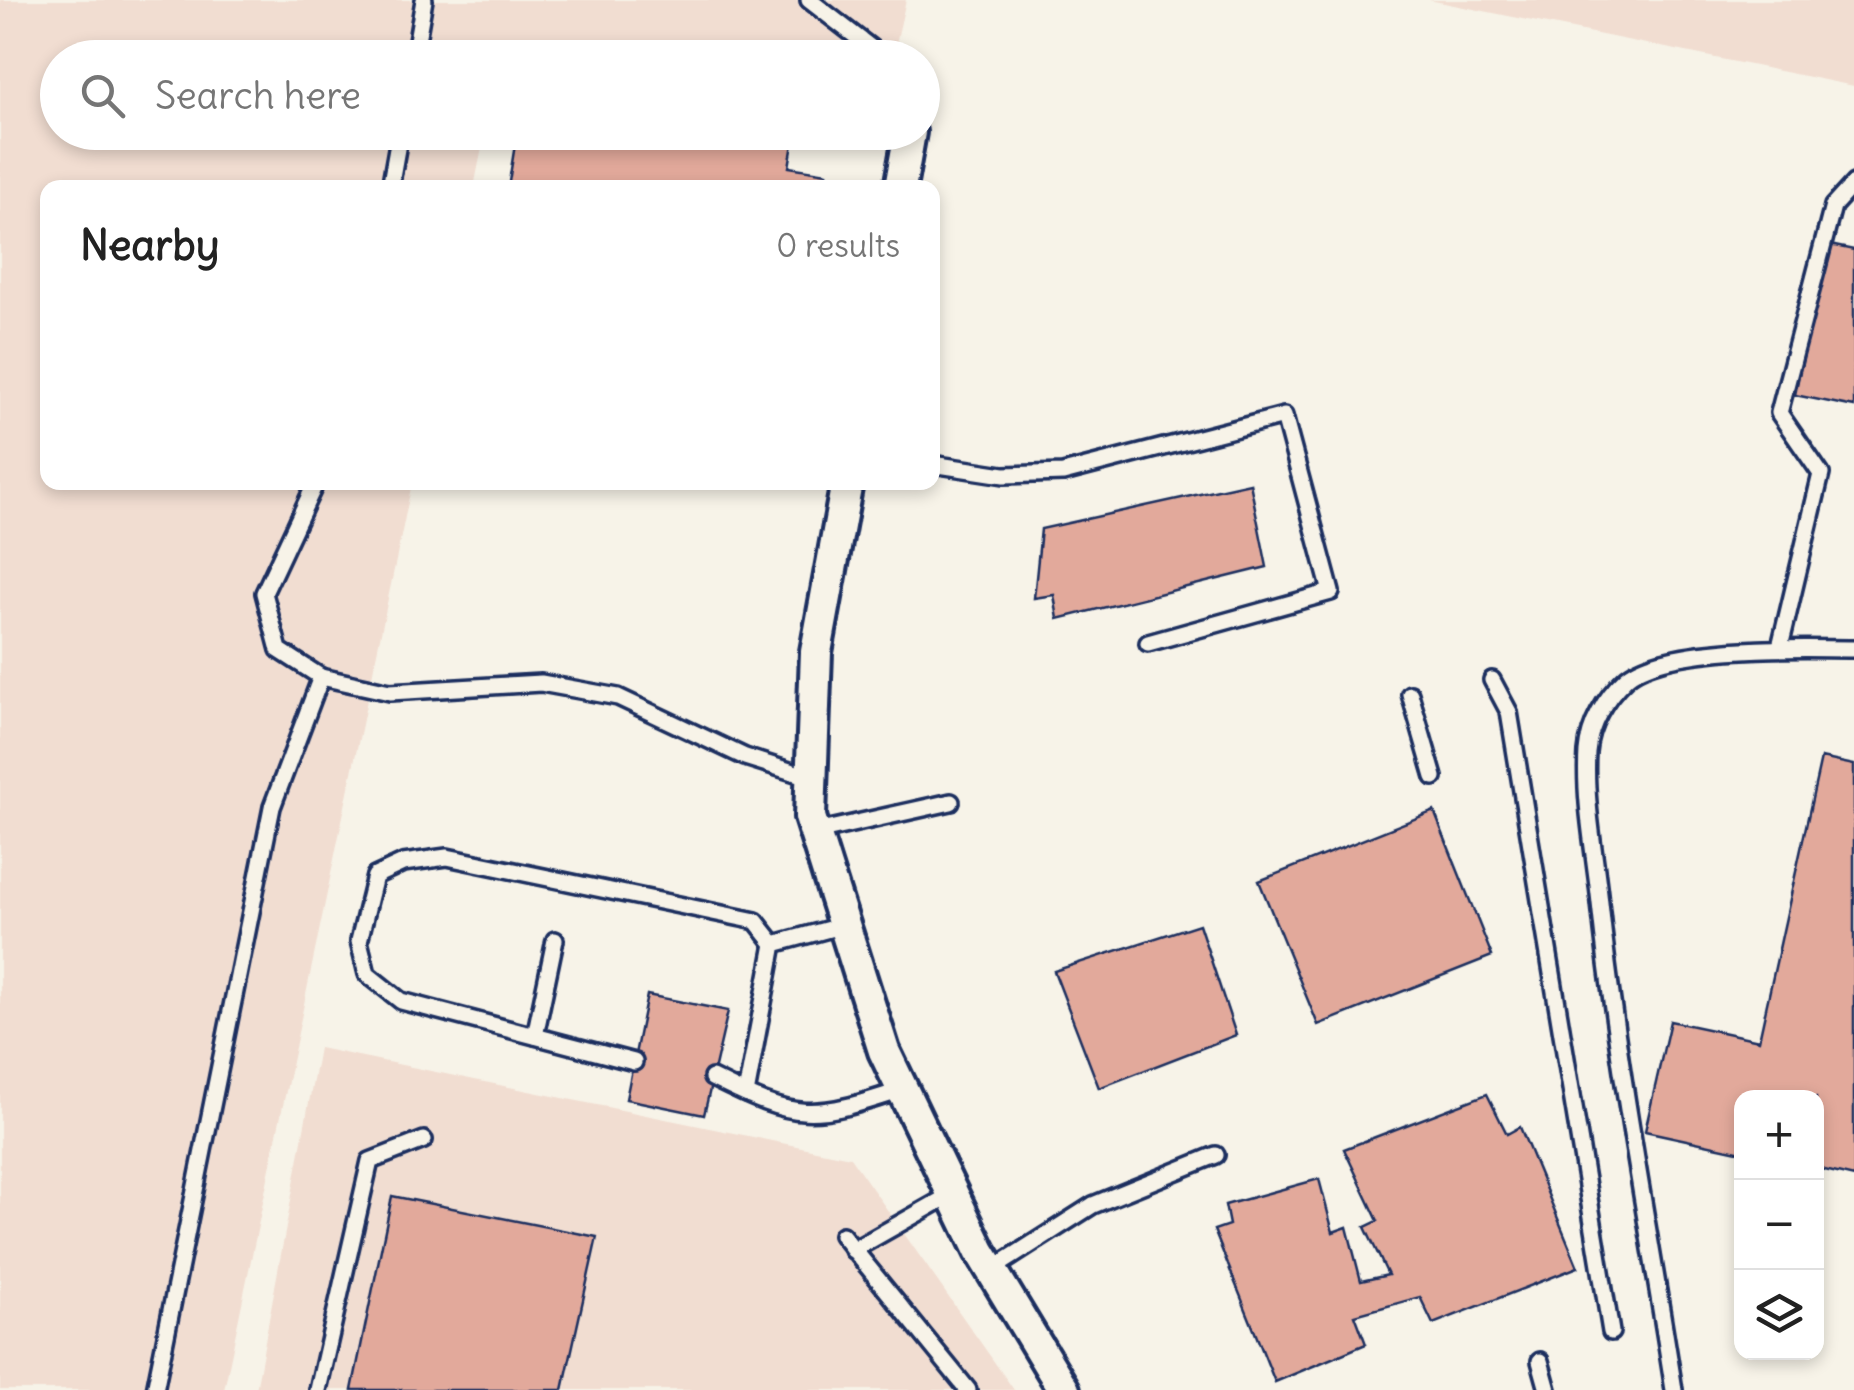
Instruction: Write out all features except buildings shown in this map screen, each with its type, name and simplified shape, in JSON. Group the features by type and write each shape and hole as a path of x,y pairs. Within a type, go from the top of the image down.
{"street":[{"path":"901,180 907,150"},
{"path":"846,490 816,652 810,816 884,1052 991,1270 1064,1390"}],"lane":[{"path":"417,40 424,0"},
{"path":"809,0 861,40"},
{"path":"391,180 397,150"},
{"path":"1780,647 1822,474 1779,414 1833,206 1854,183"},
{"path":"940,465 1004,476 1064,474 1284,416 1331,592 1148,643"},
{"path":"312,490 264,593 279,650 321,677 390,692 541,683 618,697 745,757 812,778"},
{"path":"1674,1390 1610,998 1587,754 1590,733 1604,704 1627,676 1661,660 1780,647 1854,649"},
{"path":"155,1390 272,807 321,677"},
{"path":"1492,680 1509,712 1611,1332"},
{"path":"1410,694 1434,778"},
{"path":"816,832 951,802"},
{"path":"634,1062 401,1001 367,974 358,941 376,876 403,863 447,857 756,922 774,944 746,1094"},
{"path":"774,944 844,926"},
{"path":"535,1036 555,940"},
{"path":"712,1078 771,1107 836,1112 902,1090"},
{"path":"318,1390 370,1161 424,1140"},
{"path":"991,1270 1094,1205 1216,1155"},
{"path":"853,1250 952,1194"},
{"path":"842,1236 968,1390"},
{"path":"1540,1361 1548,1390"}],"shaded area":[{"path":"0,0 906,0 897,40 40,40 40,150 482,150 475,180 40,180 40,490 411,490 224,1390 0,1390"},
{"path":"1429,0 1854,0 1854,86"},
{"path":"319,1048 850,1157 1014,1390 256,1390"}]}
